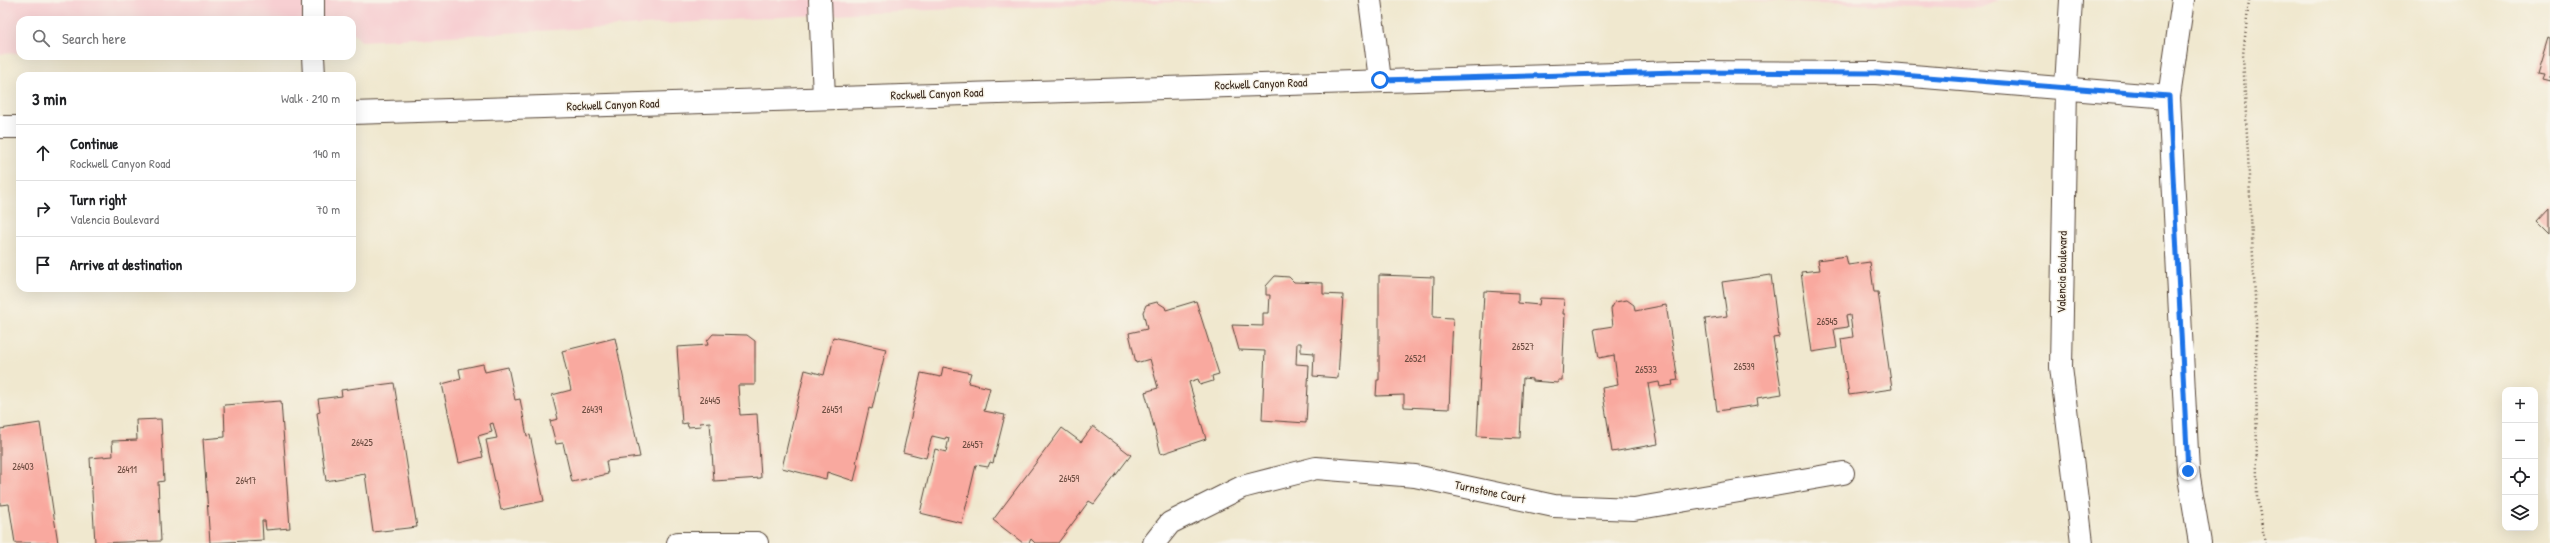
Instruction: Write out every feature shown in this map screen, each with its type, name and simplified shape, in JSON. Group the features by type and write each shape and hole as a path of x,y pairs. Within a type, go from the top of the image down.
{"street":[{"path":"313,0 313,16"},
{"path":"820,0 824,98"},
{"path":"1370,0 1380,80"},
{"name":"Valencia Boulevard","path":"2071,0 2066,86 2061,367 2082,543"},
{"path":"2183,0 2169,96 2188,471 2200,543"},
{"path":"313,60 314,72"},
{"name":"Rockwell Canyon Road","path":"356,113 1380,80 1679,72 1876,73 2066,86 2169,96"},
{"path":"0,127 16,127"},
{"name":"Turnstone Court","path":"1154,543 1170,523 1242,487 1316,468 1415,476 1554,506 1634,509 1843,473"},
{"path":"678,543 757,543"}],"path":[{"path":"2249,0 2243,55 2256,317 2257,498 2265,543"}],"shaded area":[{"path":"0,0 1233,0 872,12 361,41 356,36 356,16 16,16 16,53 0,54"},
{"path":"1728,0 2000,0 1980,8"}],"building":[{"path":"2548,38 2550,39 2550,82 2542,80 2544,75 2537,74"},
{"path":"2550,208 2550,233 2538,221"},
{"path":"1846,256 1848,265 1870,262 1874,292 1878,292 1892,389 1849,395 1841,339 1853,337 1850,315 1846,316 1848,327 1834,329 1837,348 1812,352 1801,272 1820,270 1818,260"},
{"path":"1379,275 1434,277 1433,317 1453,318 1449,409 1404,407 1404,395 1376,396 1377,380 1379,380"},
{"path":"1771,275 1779,337 1773,338 1782,394 1757,398 1758,405 1717,411 1705,319 1727,316 1722,282"},
{"path":"1275,276 1289,277 1294,282 1323,283 1323,294 1343,295 1338,378 1313,376 1314,353 1301,352 1301,343 1297,343 1296,364 1309,365 1306,423 1262,420 1265,351 1239,350 1232,325 1263,326 1263,313 1269,313 1270,295 1266,295 1266,286"},
{"path":"1484,291 1518,293 1518,303 1539,305 1540,298 1564,299 1563,314 1565,314 1562,380 1558,380 1558,383 1532,381 1532,379 1523,378 1520,438 1477,436"},
{"path":"1627,300 1634,305 1635,311 1666,305 1678,380 1672,381 1673,385 1660,387 1659,382 1648,384 1658,444 1612,452 1602,388 1618,385 1614,355 1599,358 1594,329 1613,326 1611,309 1615,302"},
{"path":"1196,301 1219,374 1212,376 1213,381 1200,385 1198,379 1189,382 1206,439 1161,454 1145,392 1158,388 1150,359 1136,363 1129,333 1147,329 1143,312 1146,305 1157,302 1165,307 1166,310"},
{"path":"713,334 747,335 755,341 755,385 738,385 740,415 757,414 761,478 714,481 710,422 700,423 701,426 688,427 687,423 682,424 677,347 708,345 707,341"},
{"path":"833,337 886,349 872,409 869,408 856,463 858,464 854,481 827,472 826,479 782,468 805,370 824,375"},
{"path":"615,338 640,457 606,461 608,474 572,482 563,443 556,444 550,421 558,419 552,395 571,390 562,351"},
{"path":"483,364 485,372 508,367 515,400 520,399 527,436 530,435 544,501 501,510 486,440 497,438 493,423 490,424 492,432 478,436 483,457 459,463 442,384 461,379 459,369"},
{"path":"943,367 971,373 968,383 990,388 984,411 1005,415 993,463 990,462 988,467 976,465 962,523 920,513 935,449 946,452 949,438 946,437 945,439 932,436 926,458 903,452 921,373 941,377"},
{"path":"394,383 417,527 373,532 365,474 326,481 317,413 320,412 318,399 342,396 341,390"},
{"path":"281,401 290,528 266,530 265,521 262,521 263,540 210,543 203,439 225,437 224,405"},
{"path":"161,419 164,481 158,482 161,541 95,543 90,458 113,456 112,441 137,440 136,420"},
{"path":"40,423 58,543 15,543 9,504 0,505 0,429"},
{"path":"1093,426 1131,455 1094,504 1089,501 1058,543 1035,543 1031,539 1029,543 1023,543 993,520 1062,428 1081,442"}],"route":[{"path":"1380,80 1679,72 1876,73 2066,86 2169,96 2188,471"}]}
